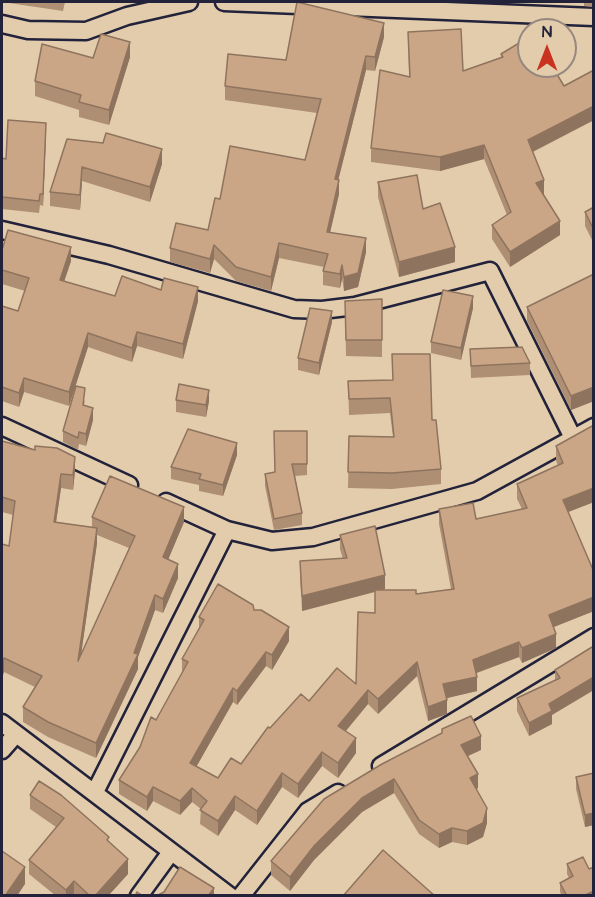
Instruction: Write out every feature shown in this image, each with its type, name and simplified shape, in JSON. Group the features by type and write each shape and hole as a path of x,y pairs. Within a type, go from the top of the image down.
{"street":[{"path":"2,24 28,30 86,31 128,16 189,2"},
{"path":"224,2 594,17"},
{"path":"2,230 109,255 294,309 322,310 355,306 490,271 573,438"},
{"path":"2,426 227,530 272,541 313,537 477,491 594,427"},
{"path":"95,792 227,530"},
{"path":"368,774 594,637"},
{"path":"2,723 230,896"},
{"path":"2,750 16,734"},
{"path":"241,896 308,811 348,786"},
{"path":"139,896 171,852"}],"building":[{"path":"297,2 384,23 375,57 366,56 335,179 339,180 327,232 366,238 358,273 344,277 342,265 340,274 323,271 328,254 279,243 271,277 236,267 214,245 210,259 170,248 176,223 208,230 215,198 220,199 230,146 305,160 321,99 225,86 228,54 286,60"},
{"path":"461,29 463,71 503,57 501,54 517,44 517,78 559,78 564,86 594,70 594,106 528,140 544,180 536,183 560,221 510,252 492,225 511,212 484,145 440,157 371,148 380,70 410,77 408,32"},
{"path":"101,34 130,42 109,110 79,102 81,95 35,81 42,44 93,58"},
{"path":"8,120 46,123 43,194 40,194 39,201 2,197 2,158 6,159"},
{"path":"106,133 162,149 150,187 82,167 80,195 50,192 67,139 103,143"},
{"path":"417,175 423,209 440,203 455,247 399,262 378,182"},
{"path":"594,207 594,230 585,212"},
{"path":"8,230 71,247 60,280 115,296 122,276 161,290 164,278 198,287 183,344 137,332 132,348 88,333 69,392 24,378 19,393 2,387 2,306 18,311 29,278 2,270 2,250"},
{"path":"594,274 594,387 571,396 527,307"},
{"path":"443,290 473,296 461,348 431,342"},
{"path":"382,299 382,340 346,340 345,301"},
{"path":"310,308 332,311 319,363 298,358"},
{"path":"522,347 530,363 471,366 470,349"},
{"path":"392,354 430,354 432,420 436,420 441,469 392,473 348,472 349,436 394,437 390,398 349,399 348,381 393,380"},
{"path":"179,384 209,390 206,405 176,400"},
{"path":"76,386 85,388 83,405 93,408 86,434 79,432 78,438 63,431"},
{"path":"594,425 594,488 563,500 594,572 594,597 549,615 556,634 522,648 519,642 473,660 477,677 443,684 447,700 428,707 417,662 378,699 368,690 338,726 356,738 338,763 322,752 298,784 282,773 257,811 235,796 218,821 200,810 207,801 192,788 180,801 153,787 147,797 119,780 140,747 151,717 156,720 188,662 182,659 204,620 199,617 218,584 253,605 254,610 261,610 289,627 272,655 266,652 237,691 233,688 190,763 218,778 231,758 241,764 268,727 270,728 301,694 309,701 337,668 356,684 358,612 375,613 375,590 416,590 416,594 454,589 439,509 473,503 476,519 527,508 517,484 563,463 556,446"},
{"path":"188,429 237,443 223,485 199,479 201,474 171,467"},
{"path":"274,431 307,431 307,464 292,464 302,513 274,519 265,474 275,472"},
{"path":"2,441 35,450 35,446 57,448 75,457 73,475 61,474 54,522 97,528 78,661 135,536 92,517 110,476 184,507 163,557 178,564 163,599 155,595 134,653 138,654 96,743 48,722 23,707 42,676 4,658 2,663 2,544 9,546 15,501 2,497"},
{"path":"375,526 385,575 302,596 300,561 347,558 340,535"},
{"path":"592,647 594,677 549,704 552,711 529,723 517,698 560,678 555,670"},
{"path":"471,716 481,736 461,745 478,774 470,778 487,808 483,823 467,831 452,828 439,834 419,820 394,779 362,798 314,846 290,877 271,861 324,799 382,764 442,733 442,729"},
{"path":"594,773 594,813 585,815 576,777"},
{"path":"39,781 61,795 109,837 107,840 128,859 95,896 90,896 74,881 66,890 29,860 64,818 30,795"},
{"path":"383,850 435,896 343,896"},
{"path":"2,851 25,867 5,896 2,896"},
{"path":"583,857 589,869 594,867 594,891 583,896 567,896 560,883 573,876 567,864"},
{"path":"180,867 214,888 208,896 156,896 164,892"}]}
